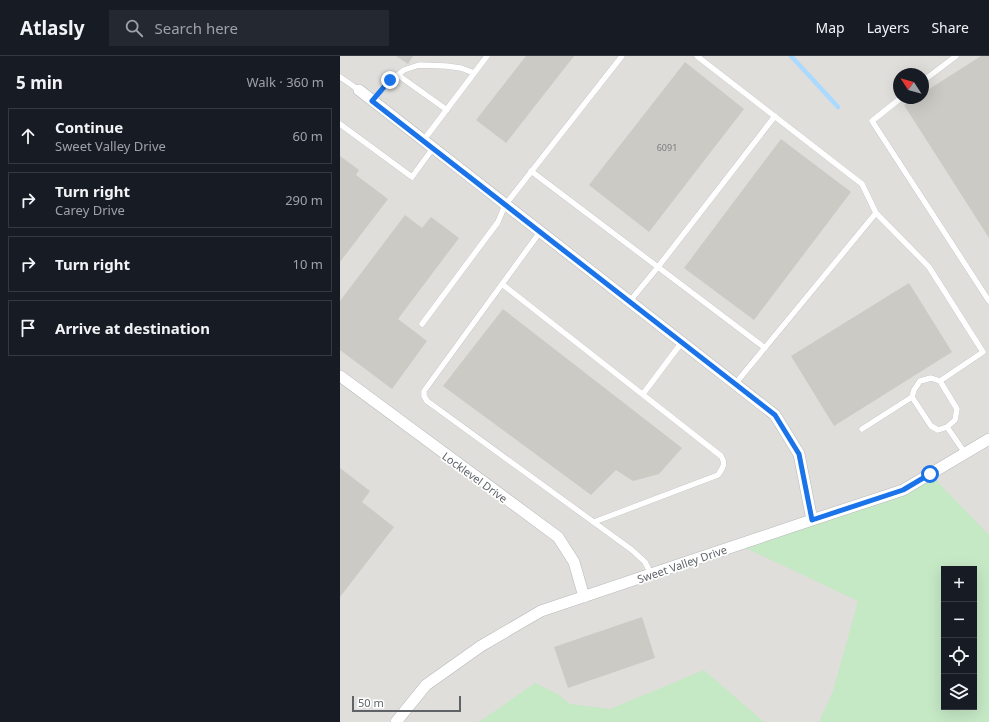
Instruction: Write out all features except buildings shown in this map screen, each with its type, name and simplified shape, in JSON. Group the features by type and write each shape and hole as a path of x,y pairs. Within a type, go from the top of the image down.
{"street":[{"path":"358,90 775,415 799,454 812,520"},
{"name":"Locklevel Drive","path":"340,376 558,537 574,562 584,597"},
{"name":"Sweet Valley Drive","path":"396,722 426,685 481,646 541,612 903,490 989,439"}],"lane":[{"path":"423,141 488,56"},
{"path":"422,324 498,222 505,205 622,56"},
{"path":"697,56 862,184 876,213 929,267 983,352 940,381"},
{"path":"929,76 956,56"},
{"path":"372,101 390,80 404,70 419,65 453,66 474,73"},
{"path":"398,75 447,110"},
{"path":"340,77 358,90"},
{"path":"893,104 872,121 989,301"},
{"path":"630,302 775,116"},
{"path":"340,124 412,177 433,148"},
{"path":"532,171 765,348"},
{"path":"736,384 876,213"},
{"path":"540,232 424,391 424,396 427,401 632,550 645,562 651,574"},
{"path":"502,284 643,394 721,456 724,460 723,468 718,475 594,522"},
{"path":"643,394 682,342"},
{"path":"862,429 912,397 914,390 920,381 931,378 940,381 957,409 955,420 947,427 938,430 931,426 912,397"},
{"path":"947,427 965,453"}],"shaded area":[{"path":"340,56 989,56 989,722 340,722"}],"green space":[{"path":"930,474 989,535 989,722 819,722 833,691 858,601 739,545 812,520"},
{"path":"704,670 764,722 479,722 535,683 556,693 570,704 610,709"}],"waterway":[{"path":"791,56 838,107"}],"route":[{"path":"390,80 372,101 775,415 799,454 812,520 903,490 930,474"}]}
